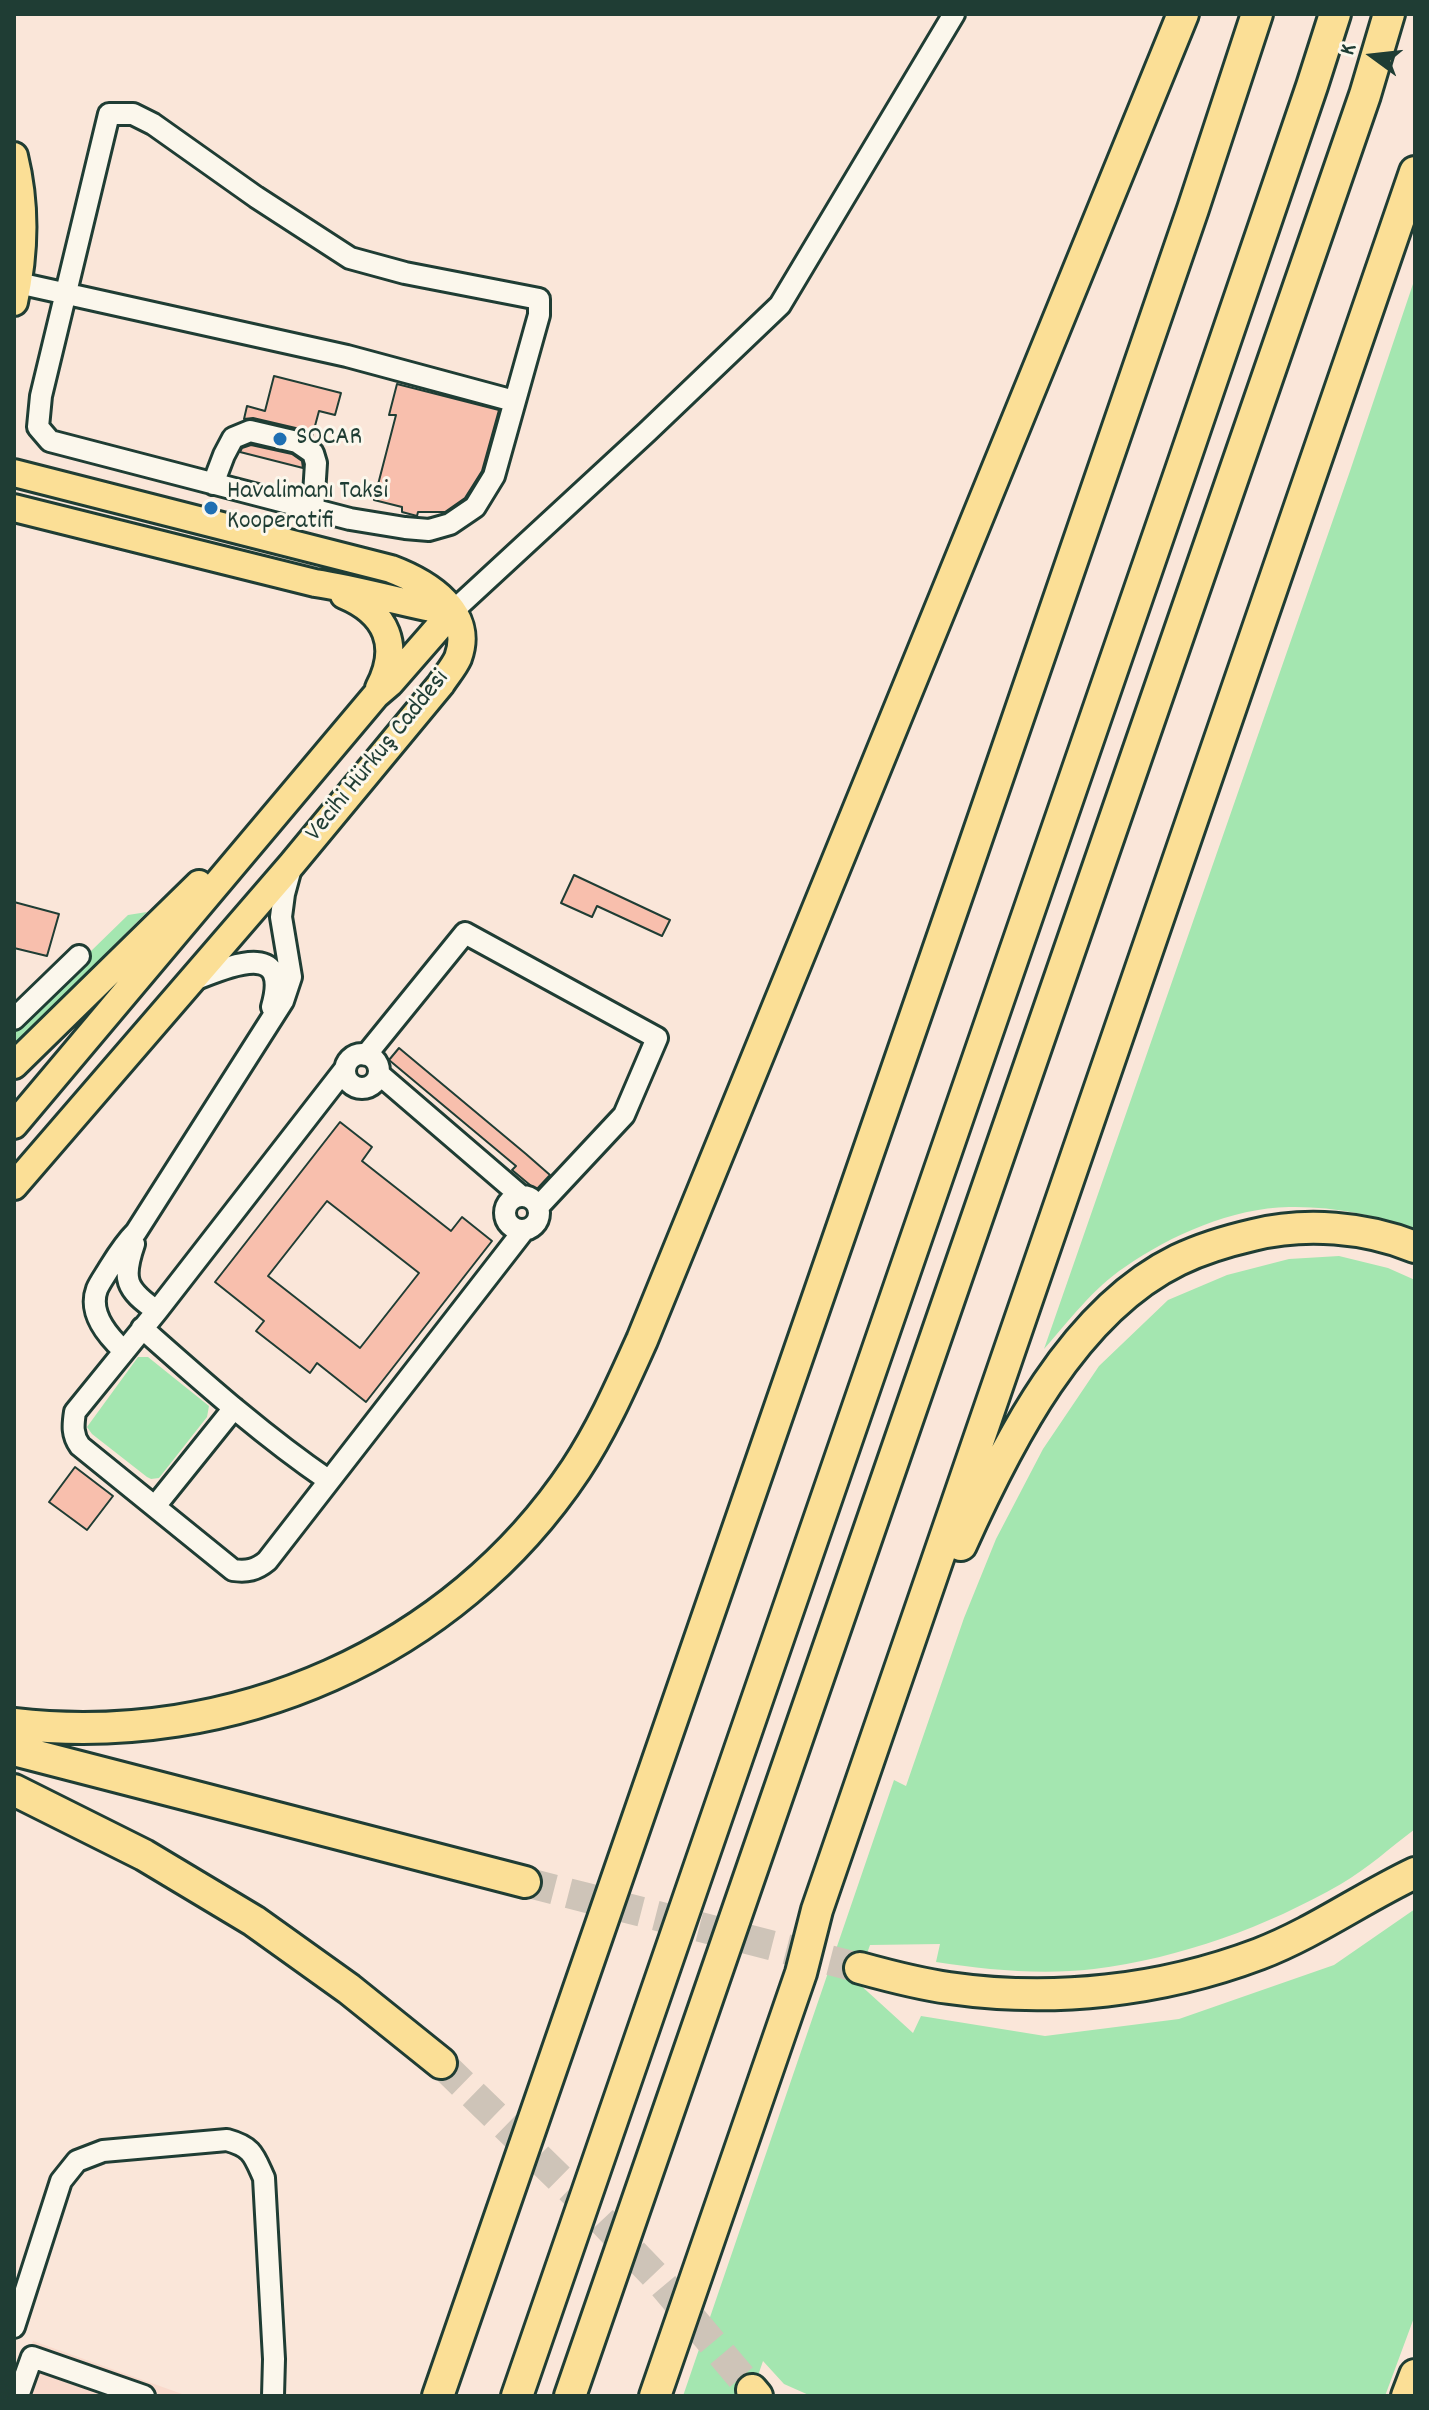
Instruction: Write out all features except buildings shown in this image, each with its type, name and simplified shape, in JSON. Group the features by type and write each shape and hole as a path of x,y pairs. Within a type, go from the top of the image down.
{"highway":[{"path":"14,1724 83,1729 164,1724 238,1710 285,1695 337,1673 431,1619 473,1585 543,1514 575,1472 613,1405 642,1340 1183,14"},
{"path":"438,2396 1193,209 1257,14"},
{"path":"517,2396 1335,14"},
{"path":"570,2396 1365,95 1389,14"},
{"path":"655,2396 801,1973 817,1910 1415,172"},
{"path":"801,1973 820,1941 956,1557 996,1470 1024,1420 1088,1330 1118,1300 1177,1261 1217,1244 1272,1230 1303,1228 1357,1232 1415,1247"},
{"path":"14,1750 525,1882"},
{"path":"14,1790 144,1855 254,1921 349,1989 441,2063"},
{"path":"1385,1887 1415,1861"},
{"path":"860,1968 946,1988 1015,1995 1088,1993 1151,1984 1260,1954 1308,1932 1415,1873"},
{"path":"1407,2396 1415,2375"}],"main road":[{"path":"14,156 22,196 24,241 16,292"},
{"path":"14,473 391,569 411,577 437,595 452,612"},
{"path":"14,508 315,583 452,612"},
{"path":"315,583 368,607 381,620 390,649 387,673 376,695"},
{"name":"Vecihi Hürkuş Caddesi","path":"14,1125 376,695 452,612 460,622 462,640 457,659 441,684 292,864 14,1186"},
{"path":"14,1065 194,888 255,839"}],"lane":[{"path":"452,612 780,305 954,14"},
{"path":"109,114 133,114 153,124 256,197 350,258 405,273 539,299 539,315 514,401 494,476 475,507 450,524 429,530 350,519 50,441 38,427 41,396 109,114"},
{"path":"16,292 65,293 347,356 514,401"},
{"path":"213,484 233,438 250,431 297,442 313,453 316,463 313,510"},
{"path":"123,1350 108,1336 99,1321 95,1301 97,1289 283,1001 291,977 281,917 292,864"},
{"path":"366,1055 465,933 657,1038 624,1115 530,1201 510,1200 505,1216 510,1226 524,1230"},
{"path":"14,1019 79,956"},
{"path":"191,981 239,963 263,963 272,971 276,982 268,1022"},
{"path":"366,1055 375,1060 379,1074 530,1201 538,1218 536,1223 524,1230 267,1561 259,1568 246,1572 233,1570 80,1446 75,1439 75,1412 157,1311 347,1063 355,1056 366,1055"},
{"path":"345,1069 350,1084 361,1089 372,1086 379,1074"},
{"path":"136,1232 126,1267 127,1277 139,1295 157,1311"},
{"path":"142,1328 234,1408 328,1480"},
{"path":"156,1505 234,1408"},
{"path":"14,2327 61,2181 77,2161 103,2151 227,2140 243,2144 252,2152 264,2178 274,2359 273,2396"},
{"path":"18,2396 32,2357 144,2396"}],"shaded area":[{"path":"33,2341 185,2395 185,2396 14,2396"}],"green space":[{"path":"1415,278 1415,1228 1353,1212 1305,1207 1267,1209 1224,1218 1162,1244 1113,1275 1044,1349 1350,471"},
{"path":"147,912 14,1045 14,1026 128,915"},
{"path":"1339,1256 1388,1268 1415,1280 1415,1829 1360,1872 1312,1900 1253,1927 1191,1949 1094,1969 1035,1972 936,1962 940,1944 870,1945 857,1982 913,2033 921,2016 1045,2036 1179,2019 1334,1965 1415,1909 1415,2315 1385,2396 811,2396 784,2384 763,2361 751,2396 683,2396 894,1780 906,1786 964,1618 996,1539 1043,1449 1099,1366 1168,1300 1227,1275 1289,1259"},
{"path":"138,1357 148,1357 209,1406 207,1417 159,1478 147,1477 87,1427"}],"tunnel":[{"path":"525,1882 860,1968"},
{"path":"441,2063 659,2280 752,2390"}],"place":[{"name":"SOCAR","path":"280,439"},
{"name":"Havalimanı Taksi Kooperatifi","path":"211,508"}]}
